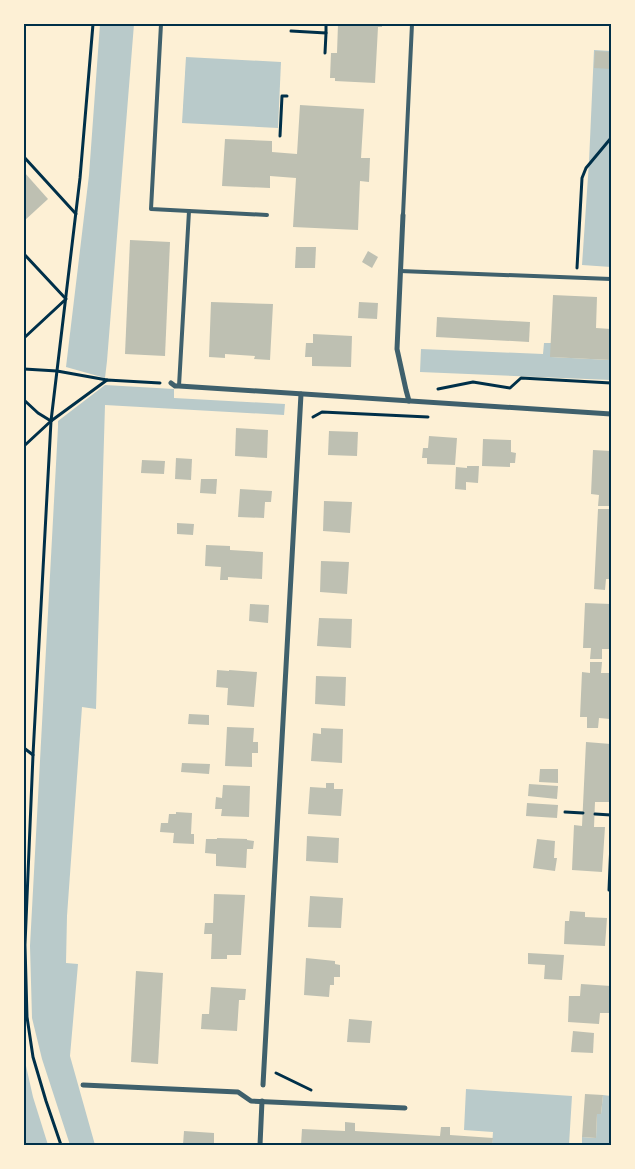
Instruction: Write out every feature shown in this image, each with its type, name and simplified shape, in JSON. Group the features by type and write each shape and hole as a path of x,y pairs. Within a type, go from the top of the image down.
{"street":[{"path":"403,216 397,349 409,401"},
{"path":"171,383 175,386 611,414"},
{"path":"263,1085 301,394"},
{"path":"83,1085 238,1092 251,1101 405,1108"},
{"path":"260,1145 262,1101"}],"lane":[{"path":"161,24 151,209 267,215"},
{"path":"403,216 412,24"},
{"path":"179,386 189,211"},
{"path":"400,271 611,279"}],"path":[{"path":"61,1145 33,1057 27,1017 24,945 51,421 80,178 93,24"},
{"path":"325,53 326,24"},
{"path":"290,31 326,33"},
{"path":"280,136 282,96 287,96"},
{"path":"576,277 582,178 586,168 611,138"},
{"path":"24,157 76,214"},
{"path":"24,254 66,299"},
{"path":"24,338 66,299"},
{"path":"24,369 57,371 107,380"},
{"path":"432,390 473,382 510,388 521,378 611,383"},
{"path":"24,400 38,413 51,421"},
{"path":"311,420 315,415 322,412 429,417"},
{"path":"24,446 51,421"},
{"path":"24,748 33,755"},
{"path":"565,812 583,813"},
{"path":"595,814 611,815"},
{"path":"608,890 611,842"},
{"path":"263,1085 275,1072 316,1093 319,1104"}],"shaded area":[{"path":"100,24 134,24 105,378 66,367 89,175"},
{"path":"594,50 611,51 611,267 582,265"},
{"path":"186,57 281,62 278,128 182,123"},
{"path":"544,343 551,343 551,357 611,360 611,380 420,372 421,349 543,354"},
{"path":"105,385 174,389 174,398 285,404 284,415 105,405 96,709 82,707 67,916 66,963 78,964 70,1056 95,1145 70,1145 42,1059 32,1018 30,946 58,421"},
{"path":"24,1057 33,1097 48,1145 24,1145"},
{"path":"466,1089 572,1096 569,1145 492,1145 493,1132 464,1130"},
{"path":"603,1095 611,1096 611,1145 582,1145 582,1137 596,1138 597,1114 601,1114"}],"building":[{"path":"338,24 382,24 382,27 378,27 375,83 335,81 335,78 330,78 331,53 337,53"},
{"path":"595,51 611,52 611,69 594,68"},
{"path":"300,105 364,109 361,158 370,158 369,182 360,181 358,230 293,227 296,178 270,176 270,188 222,186 225,139 272,141 272,152 297,154"},
{"path":"24,172 48,199 24,221"},
{"path":"130,240 170,242 165,356 125,354"},
{"path":"296,247 316,247 315,268 295,268"},
{"path":"368,251 378,257 372,268 362,262"},
{"path":"553,295 597,297 596,328 611,329 611,360 550,357"},
{"path":"211,302 273,304 270,360 254,359 255,356 225,354 225,358 209,357"},
{"path":"359,302 378,303 377,319 358,318"},
{"path":"437,317 530,322 529,342 436,337"},
{"path":"313,334 352,336 351,367 312,366 312,357 305,357 306,343 313,343"},
{"path":"236,428 268,430 267,458 235,456"},
{"path":"329,431 358,432 357,456 328,455"},
{"path":"429,436 457,438 455,465 427,464 427,458 422,458 423,448 428,448"},
{"path":"483,439 511,440 511,452 516,453 515,463 510,463 510,467 482,466"},
{"path":"593,450 611,451 610,506 598,506 599,495 591,494"},
{"path":"176,458 192,459 191,480 175,479"},
{"path":"142,460 165,461 164,474 141,473"},
{"path":"467,466 479,466 478,483 466,482 466,490 455,489 456,467 467,468"},
{"path":"201,479 217,479 216,494 200,493"},
{"path":"240,489 272,491 271,502 265,502 264,518 238,517"},
{"path":"324,501 352,502 350,533 323,531"},
{"path":"598,509 609,509 609,520 611,520 611,579 606,579 605,590 594,589"},
{"path":"177,523 194,524 193,535 177,534"},
{"path":"206,545 230,546 230,550 263,552 262,579 228,577 228,580 220,580 221,567 205,566"},
{"path":"321,561 349,562 347,594 320,592"},
{"path":"585,603 611,604 611,649 602,649 602,659 590,659 591,648 583,648"},
{"path":"250,604 269,605 268,623 249,621"},
{"path":"319,618 352,619 351,648 317,646"},
{"path":"590,662 602,662 601,673 611,673 610,719 599,718 598,728 587,728 587,717 580,717 582,672 590,673"},
{"path":"217,670 257,672 254,707 227,705 228,688 216,687"},
{"path":"316,676 346,677 345,706 315,704"},
{"path":"189,714 209,715 209,725 188,724"},
{"path":"227,727 254,728 253,742 258,742 258,753 252,753 252,767 225,766"},
{"path":"321,728 343,729 342,763 311,761 313,733 321,734"},
{"path":"586,742 611,744 611,802 595,802 594,827 605,827 602,872 572,870 574,825 582,826"},
{"path":"182,763 210,764 209,774 181,772"},
{"path":"540,769 558,769 558,783 539,782"},
{"path":"326,783 334,783 334,789 343,789 341,816 308,814 310,787 326,788"},
{"path":"529,784 558,786 557,799 528,796"},
{"path":"223,785 250,786 249,817 221,816 222,809 215,809 216,797 222,798"},
{"path":"527,803 558,805 557,818 526,816"},
{"path":"176,812 192,813 191,834 194,834 194,844 173,843 174,833 160,832 161,823 168,823 169,814 176,814"},
{"path":"307,836 339,838 338,863 306,861"},
{"path":"206,839 254,841 253,849 247,849 246,868 216,866 216,854 205,853"},
{"path":"537,839 555,841 554,858 557,858 555,871 533,868"},
{"path":"214,894 245,895 241,955 227,955 227,959 211,959 212,934 204,934 205,923 213,923"},
{"path":"310,896 343,898 341,928 308,927"},
{"path":"570,911 585,912 585,917 607,918 605,946 564,944 565,921 569,921"},
{"path":"528,953 564,955 562,980 544,979 545,965 528,964"},
{"path":"306,958 335,961 335,964 340,965 340,977 334,977 334,985 330,985 329,997 304,995"},
{"path":"136,971 163,973 158,1064 131,1062"},
{"path":"581,984 611,986 611,1013 600,1013 599,1024 568,1022 569,996 580,996"},
{"path":"211,987 246,989 245,1000 239,1000 237,1031 201,1029 202,1014 209,1014"},
{"path":"349,1019 372,1021 370,1043 347,1042"},
{"path":"573,1031 594,1033 593,1053 571,1052"},
{"path":"585,1094 603,1095 601,1114 597,1114 596,1138 582,1137"},
{"path":"345,1122 355,1123 355,1131 440,1136 441,1127 450,1127 450,1135 493,1138 492,1145 301,1145 302,1129 345,1131"},
{"path":"184,1131 214,1133 214,1145 183,1145"}]}
